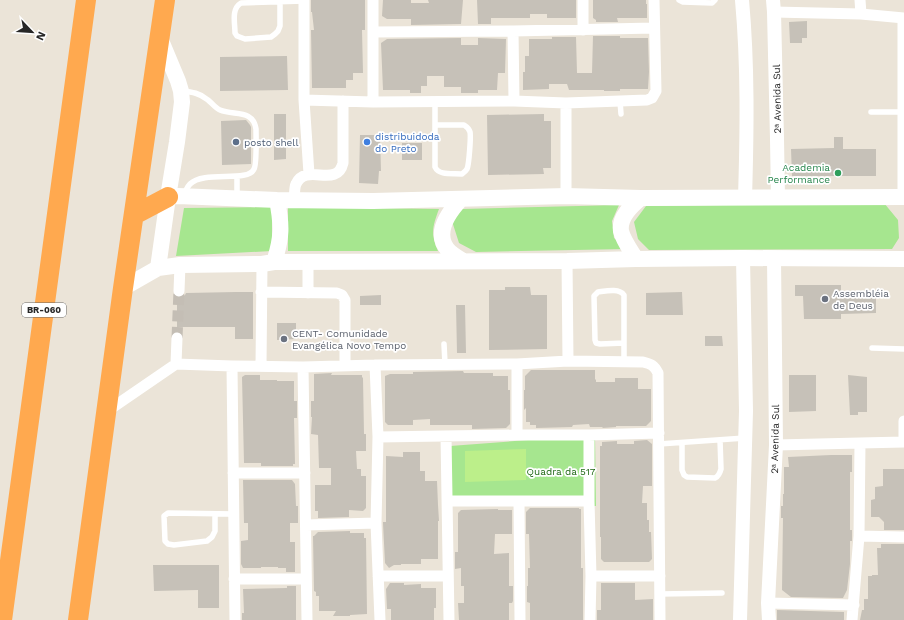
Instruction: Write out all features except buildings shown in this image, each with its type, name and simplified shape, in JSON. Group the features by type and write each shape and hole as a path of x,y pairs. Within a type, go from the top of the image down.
{"highway":[{"name":"BR-060","path":"2,620 6,549 86,0"},
{"path":"78,620 123,288 165,0"},
{"path":"134,215 176,197"}],"main road":[{"path":"158,268 176,197 177,142 182,102 178,81 160,38"},
{"path":"176,197 373,201 566,196 641,198 904,198"},
{"path":"636,259 626,243 621,231 622,222 626,214 633,204 641,198"},
{"path":"461,199 445,219 442,232 444,243 449,252 463,261"},
{"path":"268,263 279,248 281,234 281,218 277,200"},
{"path":"123,288 158,268 180,265 308,262 567,261 743,258 904,259"}],"street":[{"path":"373,102 374,0"},
{"path":"583,0 583,30"},
{"path":"304,100 373,102 514,101 566,103 647,100 652,98 656,91 654,0"},
{"path":"742,0 747,96 745,198"},
{"path":"860,0 861,14"},
{"path":"304,1 304,100 308,174"},
{"path":"774,6 904,18 904,198"},
{"name":"2ᵃ Avenida Sul","path":"774,6 778,139 778,198"},
{"path":"374,32 654,28"},
{"path":"513,31 514,101"},
{"path":"294,200 296,184 302,177 308,174 336,174 342,168 343,101"},
{"path":"566,103 566,196"},
{"path":"740,620 746,411 743,258"},
{"name":"2ᵃ Avenida Sul","path":"769,620 768,603 776,445 774,258"},
{"path":"567,261 568,361"},
{"path":"308,262 308,293"},
{"path":"260,366 261,292 268,263"},
{"path":"179,291 180,265"},
{"path":"261,292 337,293 342,296 345,300 345,365"},
{"path":"176,364 177,338"},
{"path":"106,412 176,364 303,367 345,365 517,364 568,361 643,362 651,364 658,373 660,620"},
{"path":"517,364 517,435"},
{"path":"375,365 378,437 376,523 380,620"},
{"path":"232,366 235,620"},
{"path":"303,367 307,620"},
{"path":"776,445 904,442 904,421"},
{"path":"378,437 589,435 659,439"},
{"path":"589,435 588,500 591,576 590,620"},
{"path":"446,436 449,620"},
{"path":"852,620 859,536 860,444"},
{"path":"233,473 305,473"},
{"path":"447,501 588,500"},
{"path":"519,501 520,620"},
{"path":"306,525 376,523"},
{"path":"859,536 904,537"},
{"path":"378,576 448,576"},
{"path":"591,576 660,576"},
{"path":"234,579 306,579"},
{"path":"768,603 854,605"}],"lane":[{"path":"679,0 683,2 698,3 712,3 715,0"},
{"path":"280,2 280,26 278,31 271,38 245,38 237,36 235,33 234,11 237,5 241,3 304,1"},
{"path":"176,197 187,188 191,182 204,177 250,174 254,169 256,128 255,123 246,115 220,110 209,100 195,92 181,91"},
{"path":"620,101 621,114"},
{"path":"435,102 435,125 435,167 436,170 443,173 462,174 465,172 467,167 470,138 470,131 468,127 464,125 435,125"},
{"path":"871,112 903,112"},
{"path":"237,176 237,199"},
{"path":"624,343 596,343 594,296 598,292 623,292 624,295 624,343 624,362"},
{"path":"444,344 445,364"},
{"path":"872,348 904,349"},
{"path":"659,439 682,443 745,438"},
{"path":"682,443 682,470 684,475 687,477 715,478 720,473 721,469 720,440"},
{"path":"215,514 215,531 212,537 207,541 174,545 168,544 165,541 164,516 168,513 234,514"},
{"path":"660,594 722,593"}],"green space":[{"path":"884,203 898,220 899,238 892,249 649,250 638,239 634,222 646,206"},
{"path":"619,205 612,221 614,238 627,249 476,252 459,243 451,218 462,209"},
{"path":"272,207 272,251 176,256 184,208"},
{"path":"288,207 439,209 433,230 434,240 438,251 288,251"},
{"name":"Quadra da 517","path":"595,435 596,506 452,503 450,446"},
{"path":"526,449 526,480 465,482 465,451"}],"tunnel":[{"path":"177,338 179,291"}],"place":[{"name":"posto shell","path":"236,142"},
{"name":"distribuidoda do Preto","path":"367,142"},
{"name":"Academia Performance","path":"838,173"},
{"name":"Assembléia de Deus","path":"825,299"},
{"name":"CENT- Comunidade Evangélica Novo Tempo","path":"284,339"}]}
